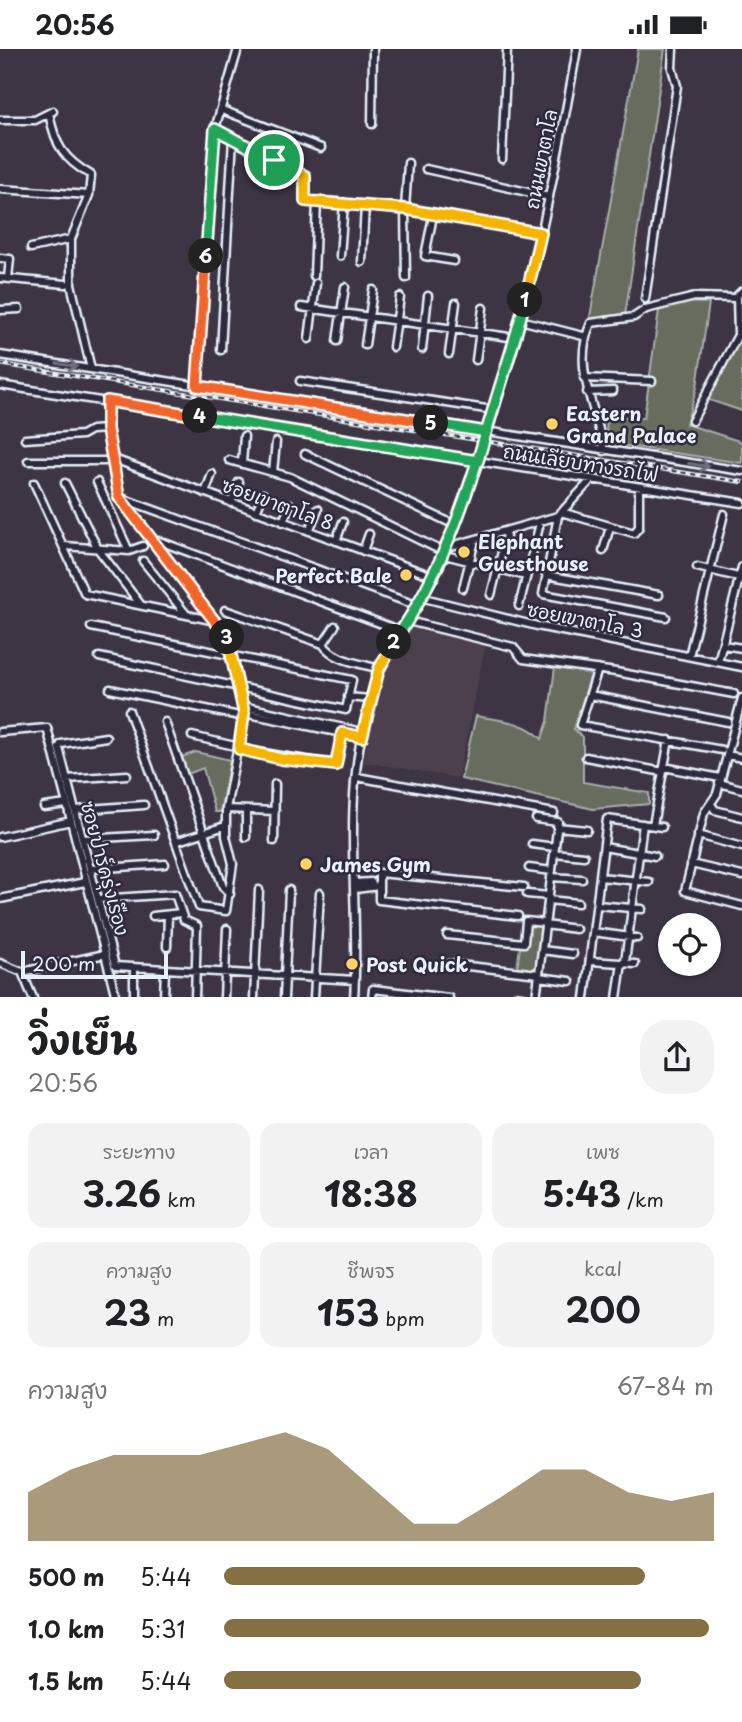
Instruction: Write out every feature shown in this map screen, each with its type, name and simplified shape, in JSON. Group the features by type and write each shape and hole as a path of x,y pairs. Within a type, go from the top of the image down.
{"street":[{"path":"197,386 215,129 238,49"},
{"path":"372,124 373,49"},
{"path":"502,159 507,49"},
{"name":"ถนนเขาตาโล","path":"354,997 357,777 362,734 379,669 435,577 478,461 516,338 549,197 577,49"},
{"path":"645,299 677,86 672,68 673,49"},
{"path":"222,110 321,148"},
{"path":"0,120 35,120 51,112 52,131 68,162 91,175 89,195 71,239 71,284 91,369"},
{"path":"215,129 305,176 305,201 405,209 541,233"},
{"path":"220,350 233,138"},
{"path":"406,278 405,209 408,163"},
{"path":"426,169 549,197"},
{"path":"0,190 89,195"},
{"path":"309,339 315,279 317,201"},
{"path":"340,256 344,203"},
{"path":"362,262 365,205"},
{"path":"433,216 425,256 454,261"},
{"path":"31,248 71,239"},
{"path":"0,258 10,259 9,278"},
{"path":"0,278 66,284"},
{"path":"337,341 345,286"},
{"path":"365,345 373,289"},
{"path":"604,451 599,420 584,378 591,323 634,317 646,309 695,297 740,295 738,335 692,421"},
{"path":"422,349 428,296"},
{"path":"393,347 400,297"},
{"path":"449,354 456,303"},
{"path":"301,307 516,338"},
{"path":"476,360 483,308"},
{"path":"0,310 19,309"},
{"path":"520,320 583,336"},
{"name":"ถนนเลียบทางรถไฟ","path":"0,355 742,471"},
{"path":"584,378 652,380"},
{"path":"300,381 493,410"},
{"name":"ถนนเลียบทางรถไฟ","path":"0,385 742,503"},
{"path":"587,392 613,391"},
{"path":"107,401 107,429 119,497 228,638 244,712 226,809 225,826 233,864 226,911 199,907 130,711"},
{"path":"25,439 107,429"},
{"path":"242,464 244,436"},
{"path":"273,472 276,442"},
{"path":"305,454 455,525"},
{"name":"ซอยเขาตาโล 8","path":"28,461 111,460 435,577"},
{"path":"229,460 273,472 470,562 526,576"},
{"path":"205,493 212,474"},
{"path":"446,552 559,514 592,479"},
{"path":"97,482 130,551"},
{"path":"231,503 239,482"},
{"path":"34,483 85,594 216,621"},
{"path":"65,483 98,549 141,605"},
{"path":"559,514 637,531 639,487"},
{"path":"256,512 263,494"},
{"path":"119,497 418,606"},
{"path":"283,522 290,504"},
{"path":"309,531 318,509"},
{"path":"559,514 543,594 666,617"},
{"path":"689,656 724,514"},
{"path":"336,541 343,521"},
{"path":"519,605 539,527"},
{"path":"603,551 610,527"},
{"path":"363,551 369,534"},
{"path":"491,594 506,536"},
{"path":"159,541 401,631"},
{"path":"463,587 474,544"},
{"path":"65,546 130,551 143,546"},
{"path":"143,561 186,614"},
{"path":"697,567 741,578"},
{"path":"718,662 742,567"},
{"path":"546,575 659,595"},
{"name":"ซอยเขาตาโล 3","path":"424,598 537,627 742,667"},
{"path":"225,610 323,644 329,653 379,669"},
{"path":"408,621 513,647 523,659 597,669 734,694"},
{"path":"323,644 335,626"},
{"path":"91,627 352,680 346,710 99,657"},
{"path":"723,645 742,648"},
{"path":"597,669 580,725 669,740 742,758"},
{"path":"110,689 362,734"},
{"path":"590,695 742,728"},
{"path":"348,697 370,702"},
{"path":"742,698 731,724 720,781 711,804 704,813 685,891 742,906"},
{"path":"244,712 342,733 362,734"},
{"path":"165,722 206,832 223,887 230,894"},
{"path":"0,732 47,729 116,997"},
{"path":"192,736 281,759 336,765 342,733"},
{"name":"ซอยปาร์ครุ่งเรือง","path":"106,737 61,744 59,748 116,966 134,967"},
{"path":"653,825 669,740"},
{"path":"586,757 664,769 720,781 742,789"},
{"path":"67,779 127,775"},
{"path":"357,777 554,813"},
{"path":"274,841 275,784"},
{"path":"44,807 67,804"},
{"path":"711,804 715,810 742,817"},
{"path":"75,810 144,805"},
{"path":"226,809 275,811"},
{"path":"246,810 246,837"},
{"path":"536,819 558,822 536,997"},
{"path":"585,997 607,819 662,827"},
{"path":"0,837 71,821"},
{"path":"617,997 643,824"},
{"path":"177,841 225,826"},
{"path":"557,827 587,830"},
{"path":"83,839 154,835"},
{"path":"698,835 742,847"},
{"path":"532,844 584,856"},
{"path":"604,847 655,856"},
{"path":"90,869 165,864"},
{"path":"691,864 742,876"},
{"path":"529,869 582,879"},
{"path":"519,916 379,900 376,886 379,873 526,891 578,903"},
{"path":"600,877 649,883"},
{"path":"0,899 85,882"},
{"path":"354,886 371,889 376,886"},
{"path":"254,997 259,890"},
{"path":"284,997 289,890"},
{"path":"314,997 320,893"},
{"path":"98,899 174,894 186,922 197,926 195,997"},
{"path":"597,905 642,909"},
{"path":"153,916 181,913"},
{"path":"167,915 167,947"},
{"path":"447,935 524,943 526,921 576,929"},
{"path":"224,997 227,929"},
{"path":"593,932 637,937"},
{"path":"542,950 573,954"},
{"path":"0,963 22,972 104,954"},
{"path":"590,961 635,964"},
{"path":"450,964 570,981"},
{"path":"134,997 134,967 355,980"},
{"path":"164,997 165,968"},
{"path":"22,972 33,997"},
{"path":"372,997 373,989 449,997"},
{"path":"514,996 527,997"},
{"path":"354,997 364,997"}],"shaded area":[{"path":"410,624 486,643 458,778 364,762 374,701 384,670"}],"green space":[{"path":"638,49 665,49 625,316 589,322"},
{"path":"739,300 742,301 742,335"},
{"path":"686,302 709,303 697,387 686,424 742,442 742,463 607,443 606,416 644,418 659,310"},
{"path":"742,335 742,411 706,399"},
{"path":"555,667 591,674 574,729 583,737 583,782 649,793 649,804 593,809 461,779 476,716 520,725 542,739 548,721"},
{"path":"196,752 230,760 220,812 215,812 203,768 188,774 181,757"},
{"path":"529,925 543,927 537,971 517,968 520,947 526,947"}],"railway":[{"path":"0,364 742,482"}],"place":[{"name":"Eastern Grand Palace","path":"552,424"},
{"name":"Elephant Guesthouse","path":"464,552"},
{"name":"Perfect Bale","path":"406,575"},
{"name":"James Gym","path":"306,864"},
{"name":"Post Quick","path":"352,964"}],"route":[{"path":"274,160 215,129 197,386 486,432 478,461 107,401 107,429 119,497 228,638 244,713 239,749 281,759 336,765 342,733 362,737 379,669 424,598 448,547 478,461 516,338 541,233 405,209 305,201 305,176 274,160"}]}
